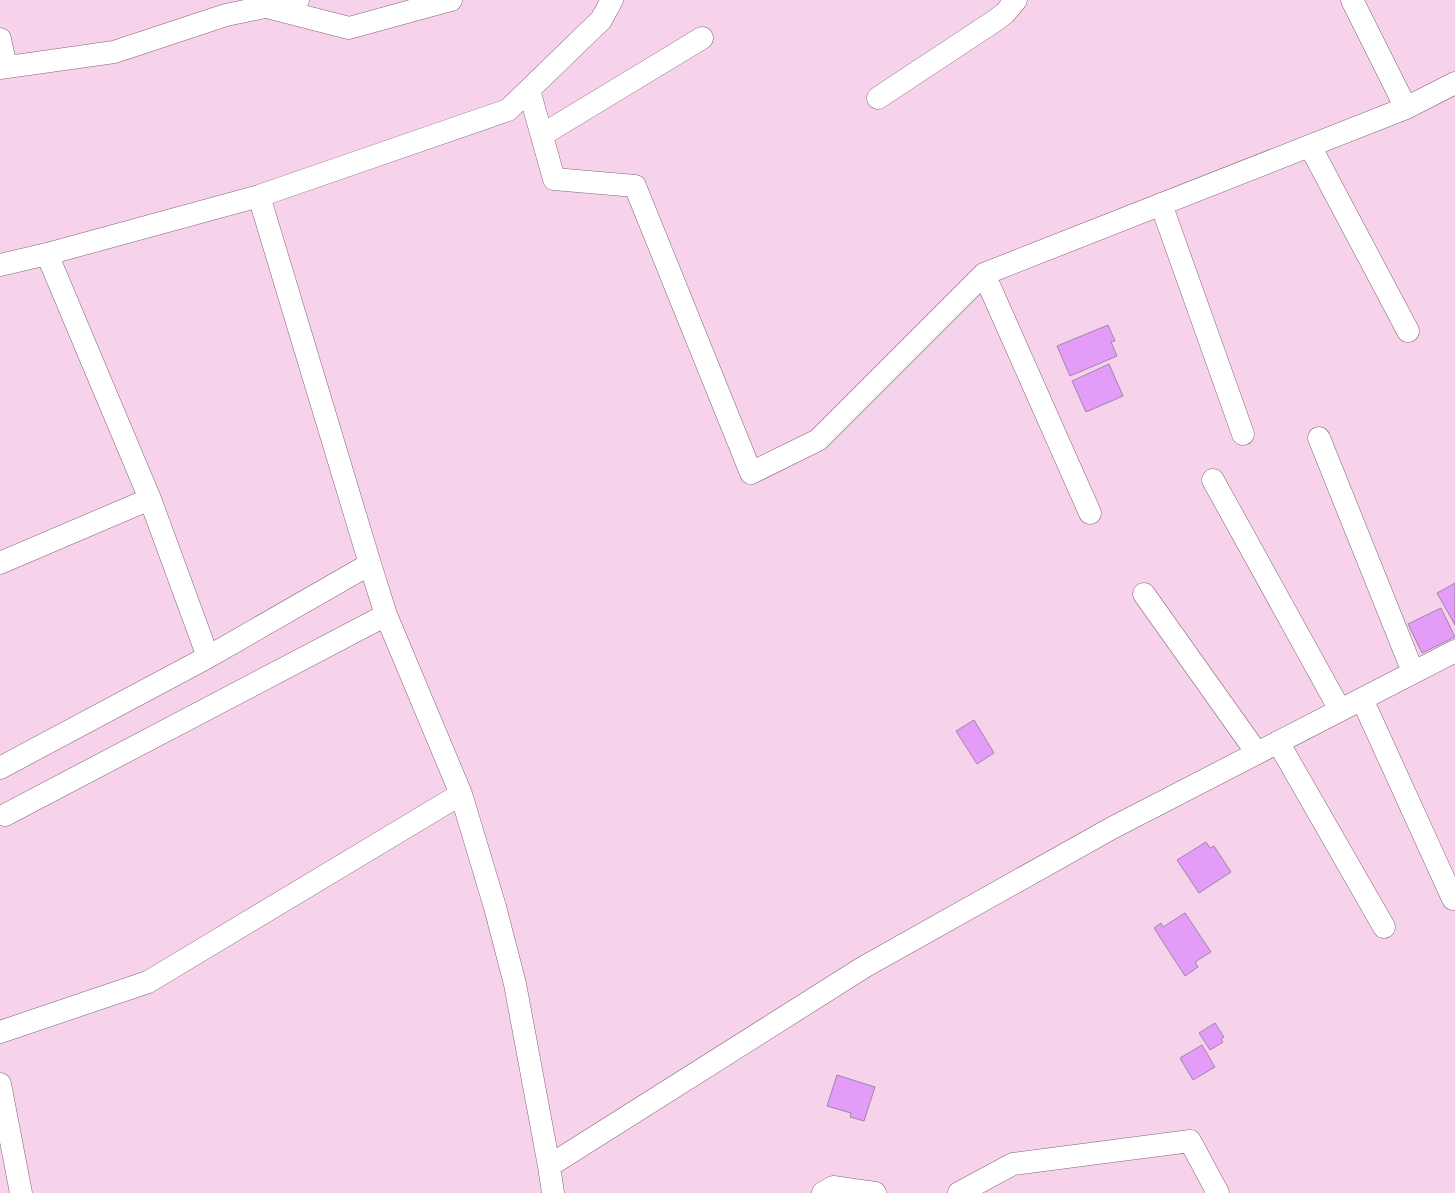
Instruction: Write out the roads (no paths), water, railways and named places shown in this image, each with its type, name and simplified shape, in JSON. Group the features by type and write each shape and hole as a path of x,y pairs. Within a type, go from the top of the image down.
{"street":[{"path":"0,39 3,68 114,52 225,7 266,6 298,0"},
{"path":"266,6 349,28 450,0"},
{"path":"0,265 47,254 259,196 508,110 601,20 612,0"},
{"path":"878,98 996,20 1009,9 1016,0"},
{"path":"1352,0 1406,108"},
{"path":"542,135 702,38"},
{"path":"529,90 554,179 634,186 751,473 818,440 984,274 1406,108 1455,83"},
{"path":"1310,146 1408,331"},
{"path":"259,196 386,615 461,794 495,907 515,984 550,1166 553,1193"},
{"path":"1161,204 1243,434"},
{"path":"47,254 150,499 208,656"},
{"path":"984,274 1090,512"},
{"path":"1319,438 1413,672"},
{"path":"1213,480 1340,710"},
{"path":"0,563 150,499"},
{"path":"0,768 208,656 370,564"},
{"path":"1144,594 1257,753"},
{"path":"6,816 386,615"},
{"path":"550,1166 864,967 1112,828 1455,651"},
{"path":"1362,699 1453,899"},
{"path":"1278,742 1384,927"},
{"path":"0,1032 148,982 461,794"},
{"path":"0,1084 21,1193"},
{"path":"959,1193 1013,1164 1190,1140 1218,1193"},
{"path":"823,1193 833,1187 875,1193"}]}
